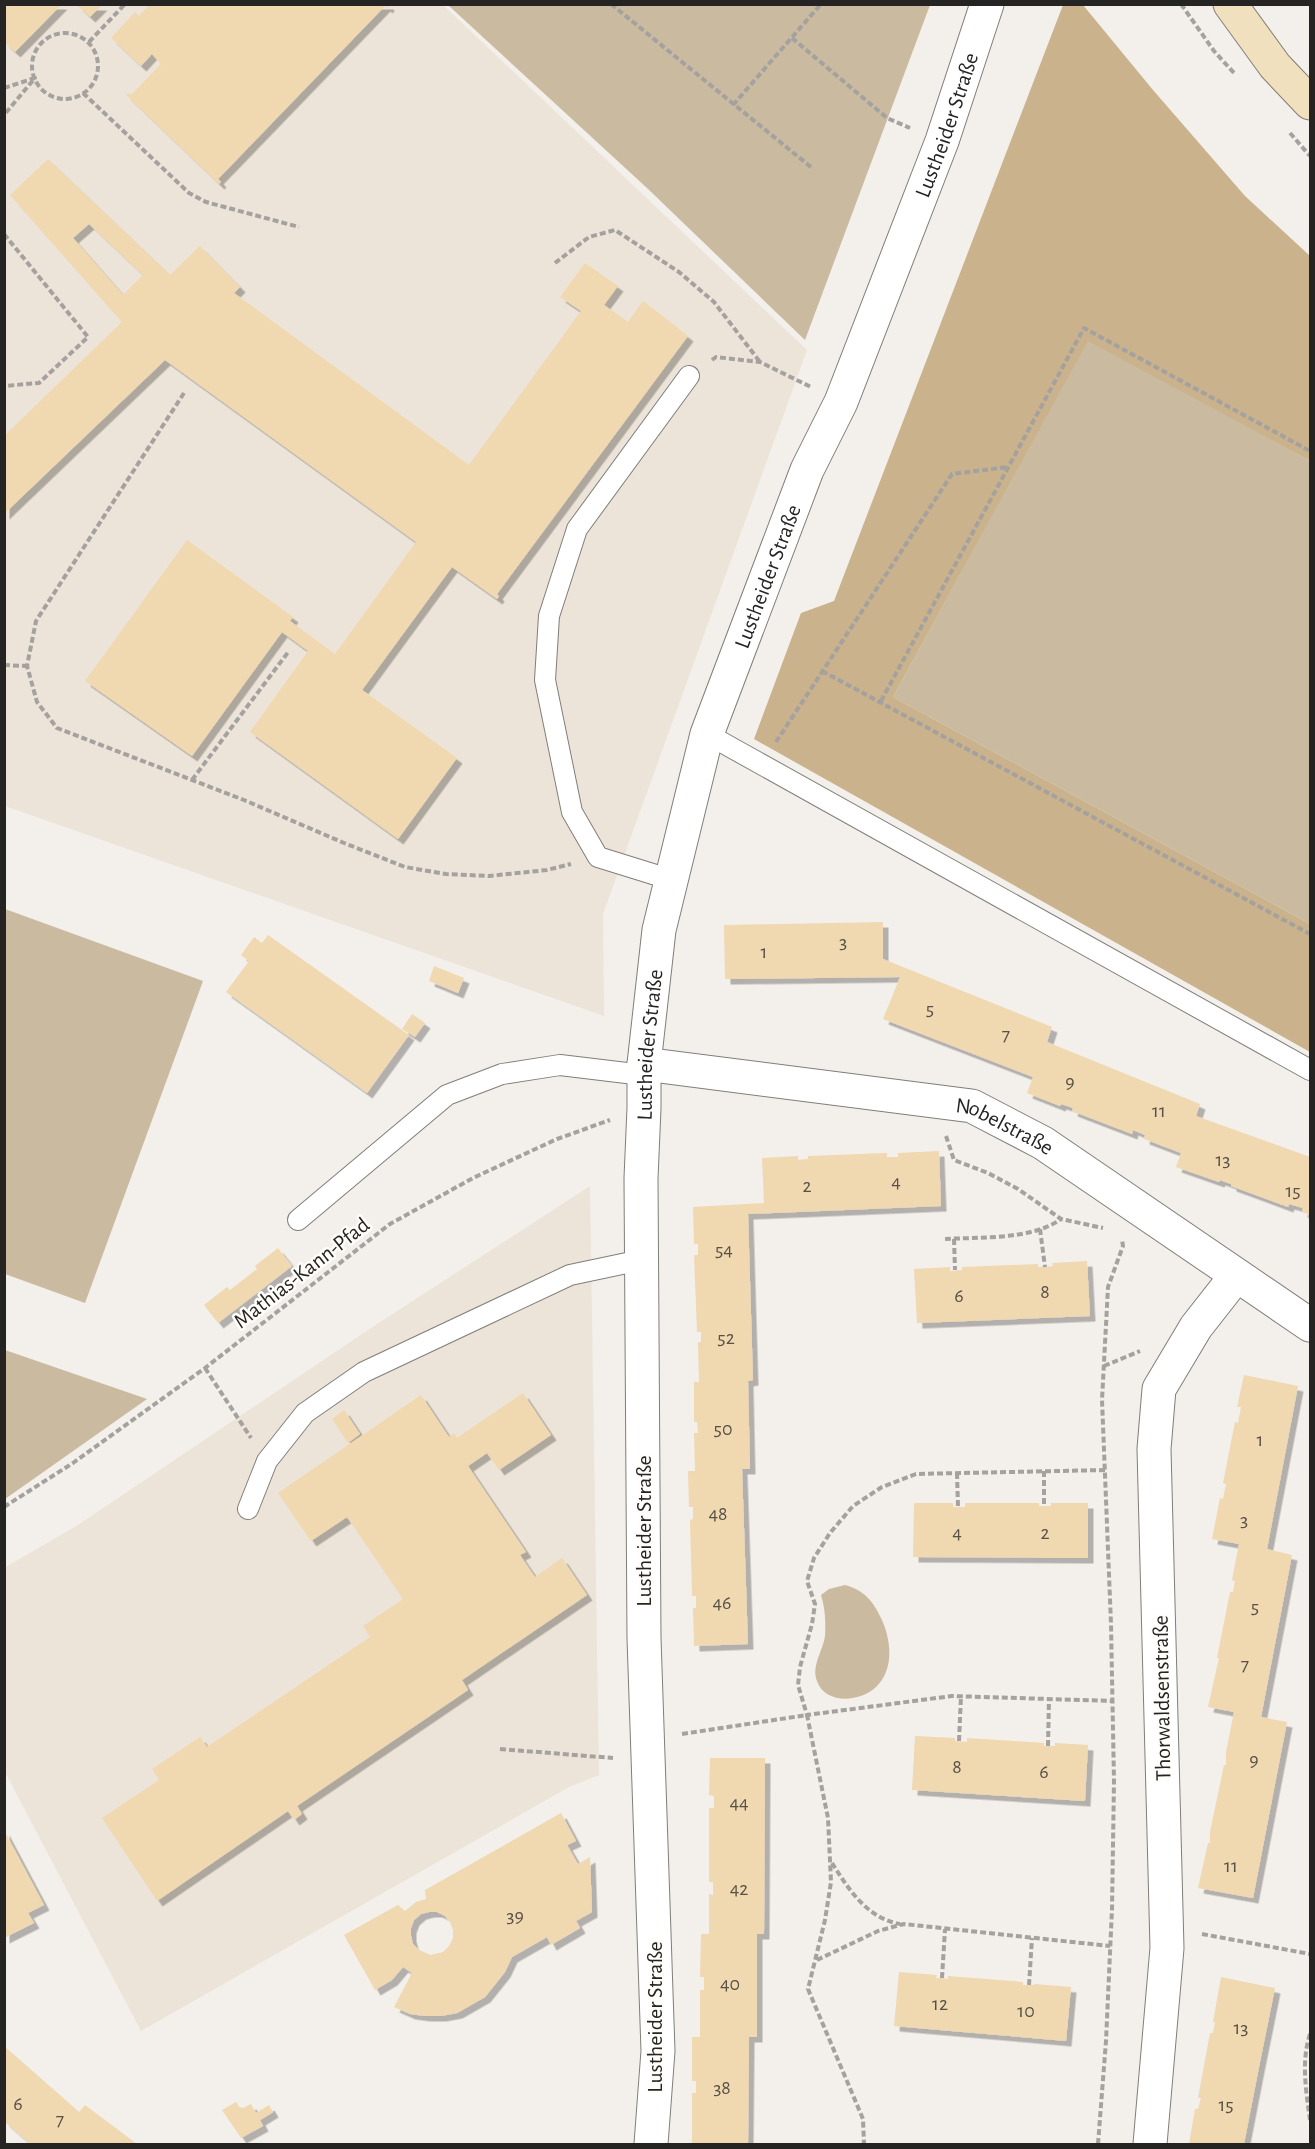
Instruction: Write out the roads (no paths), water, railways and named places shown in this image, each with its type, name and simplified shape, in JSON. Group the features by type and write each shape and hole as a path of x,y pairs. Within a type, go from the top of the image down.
{"main road":[{"path":"1230,4 1275,66 1311,103"}],"street":[{"name":"Lustheider Straße","path":"651,2145 658,2051 644,1638 640,1178 644,1069 660,930 707,734 807,470 841,402 942,141 987,4"},
{"name":"Nobelstraße","path":"644,1069 972,1106 1043,1143 1311,1325"},
{"name":"Thorwaldsenstraße","path":"1150,2145 1167,1948 1154,1449 1160,1389 1196,1327 1236,1276"}],"lane":[{"path":"672,880 598,857 572,812 545,680 549,616 577,529 689,376"},
{"path":"707,734 1311,1070"},
{"path":"298,1220 447,1095 502,1074 560,1065 644,1069"},
{"path":"248,1509 267,1461 305,1413 364,1372 570,1275 641,1260"}]}
